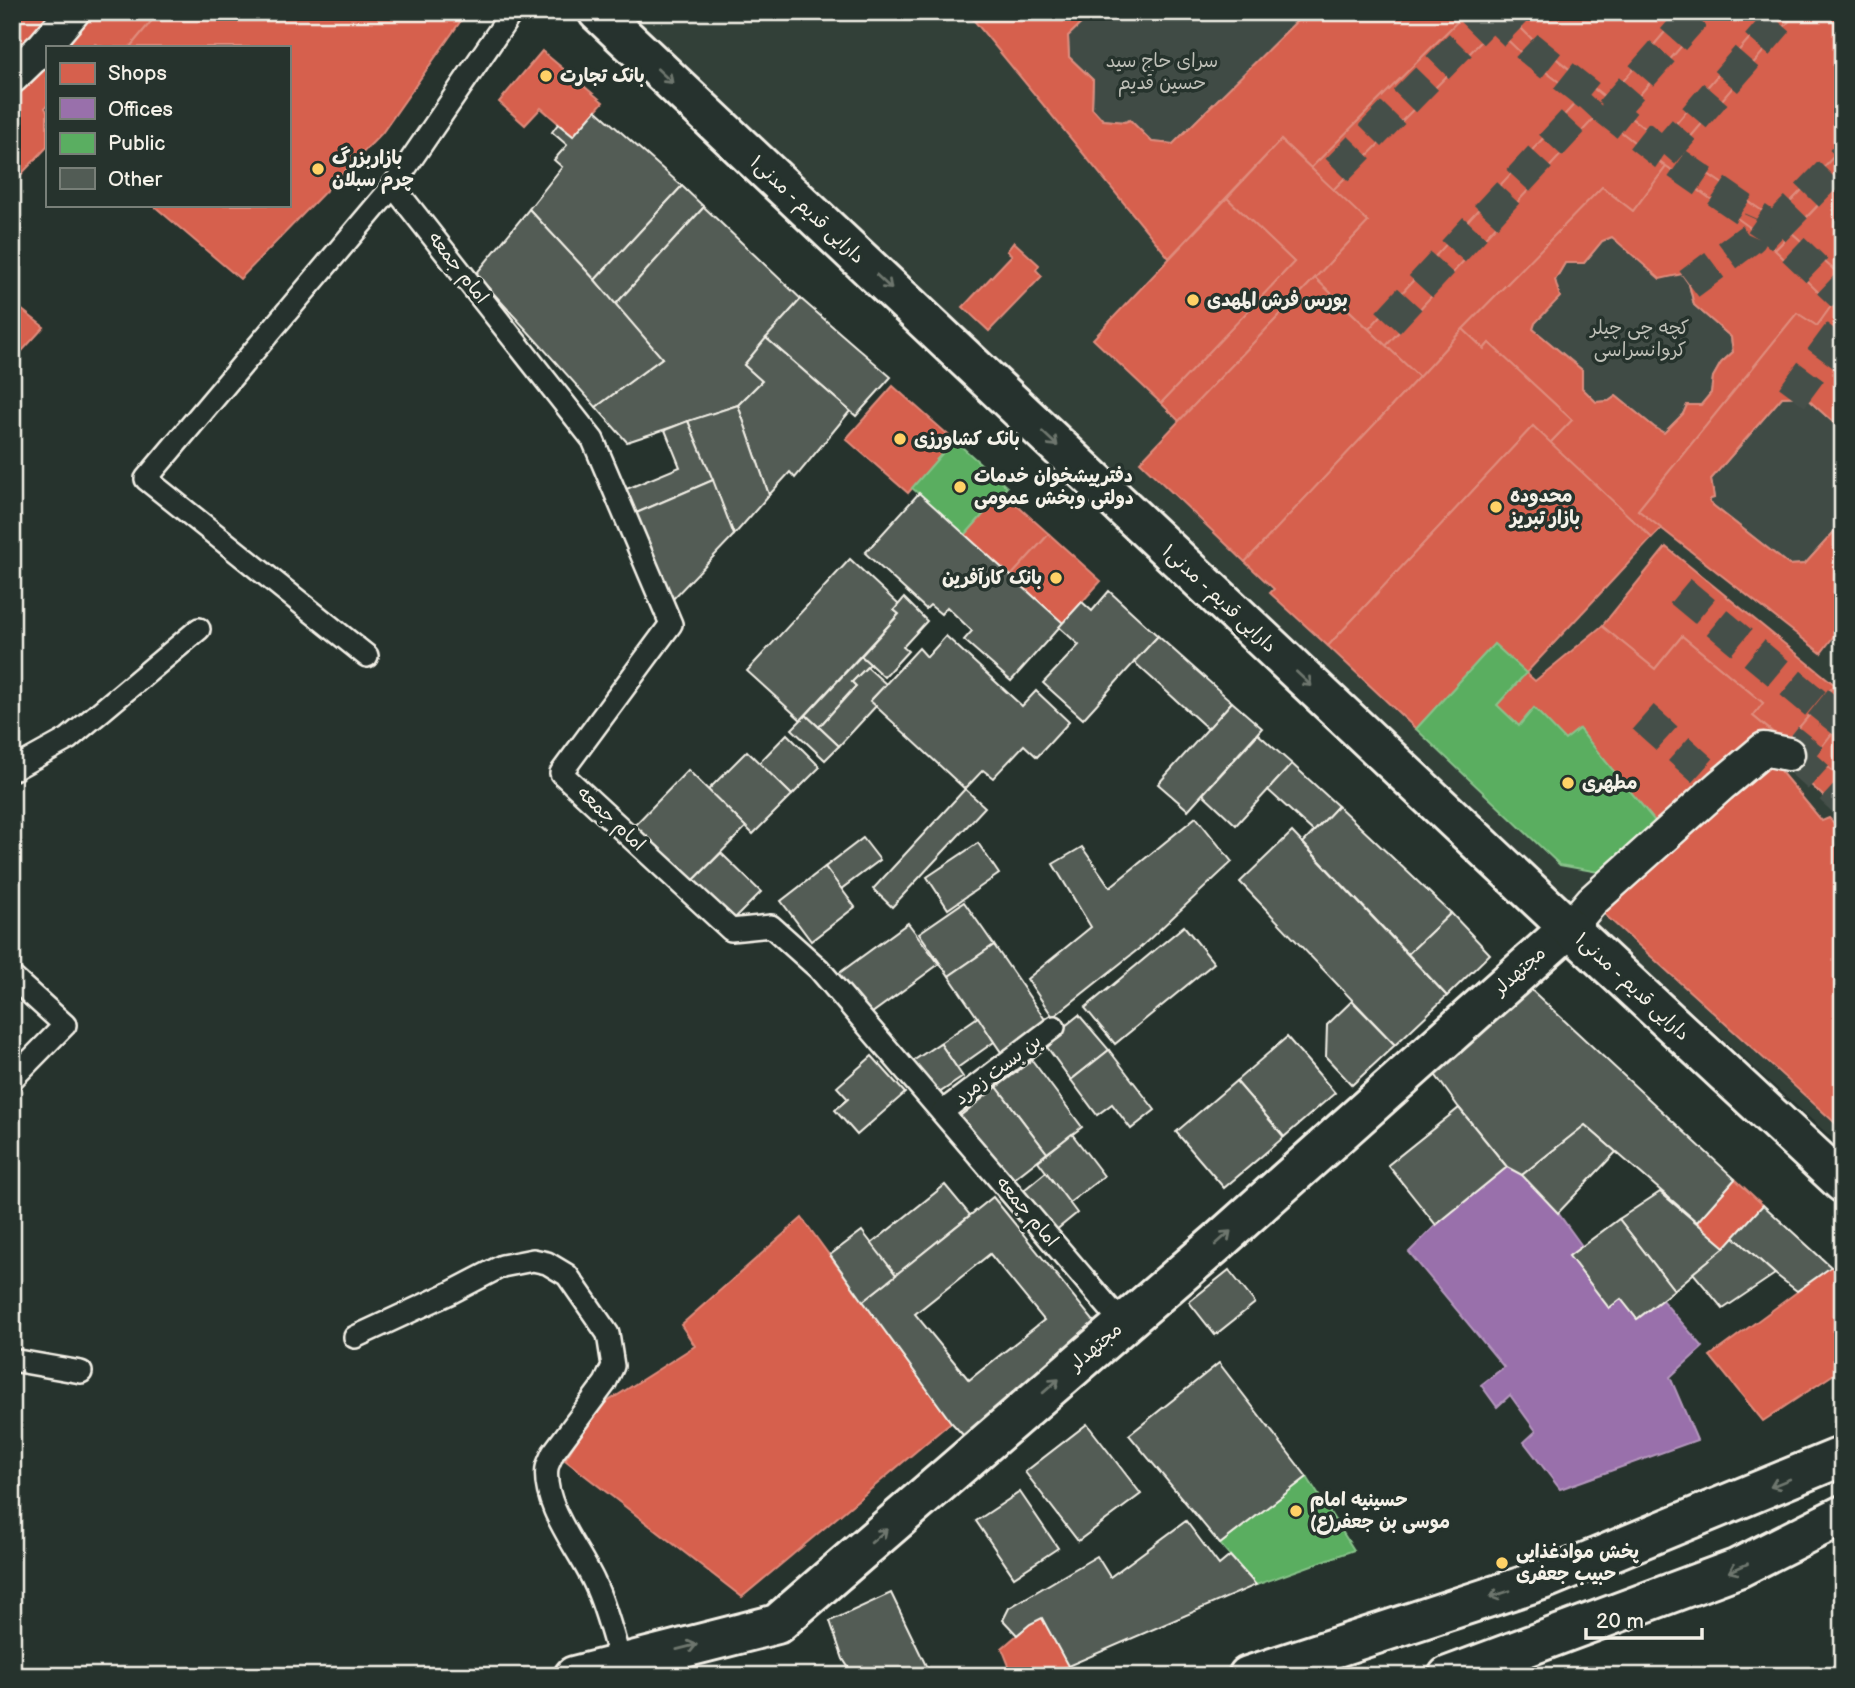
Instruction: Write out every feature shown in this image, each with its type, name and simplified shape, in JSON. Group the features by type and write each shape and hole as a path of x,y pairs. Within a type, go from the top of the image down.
{"main road":[{"name":"دارایی قدیم - مدنی۱","path":"598,12 1843,1183"},
{"name":"مجتهدلر","path":"574,1676 624,1670 777,1624 1218,1242 1569,928"},
{"path":"1248,1676 1545,1579 1843,1456"},
{"path":"1448,1676 1738,1568 1843,1515"}],"street":[{"path":"12,77 44,47 73,12"},
{"path":"1569,928 1592,901 1764,749 1788,754"}],"lane":[{"path":"368,656 146,479 393,186 512,12"},
{"name":"امام جمعه","path":"393,186 593,440 671,624 561,773 731,930 771,926 810,961 1123,1324"},
{"path":"12,770 68,738 199,629"},
{"path":"12,977 65,1025 12,1079"},
{"name":"بن بست زمرد","path":"942,1112 1054,1027"},
{"path":"355,1337 502,1266 533,1260 547,1263 566,1275 608,1334 613,1366 605,1383 553,1453 547,1466 547,1483 561,1522 595,1583 624,1670"},
{"path":"12,1360 81,1372"}],"shaded area":[{"name":"محدوده بازار تبریز","path":"622,12 1843,12 1843,1148 1475,815"}],"green space":[{"name":"سرای حاج سید حسین قدیم","path":"1093,12 1306,12 1173,144 1152,142 1130,120 1103,120 1092,108 1093,80 1069,57 1068,36"},
{"name":"کچه چی چیلر کروانسراسی","path":"1612,237 1682,274 1689,284 1694,305 1731,337 1733,352 1721,363 1713,377 1711,393 1701,405 1687,405 1683,414 1664,433 1616,396 1609,401 1596,402 1582,388 1582,370 1533,329 1535,323 1559,297 1555,280 1565,263 1584,263 1602,241"},
{"path":"1804,396 1843,431 1843,522 1805,564 1789,565 1710,503 1710,499 1714,498 1711,479 1782,397"}],"building: Shops":[{"path":"12,12 50,12 12,53"},
{"path":"94,12 159,12 131,46 65,46"},
{"name":"بازاربزرگ چرم سبلان","path":"159,12 467,12 382,133 240,279 154,206 290,206 290,46 131,46"},
{"path":"967,12 1093,12 1068,36 1069,57 1093,80 1092,108 1103,120 1130,120 1152,142 1173,144 1306,12 1467,12 1311,168 1281,140 1169,258"},
{"path":"1467,12 1478,12 1495,28 1333,190 1311,168"},
{"path":"1478,12 1505,12 1534,41 1624,113 1614,127 1522,54"},
{"path":"1505,12 1682,12 1608,99 1534,41"},
{"path":"1682,12 1711,12 1624,113 1608,99"},
{"path":"1711,12 1772,12 1662,140 1624,113"},
{"path":"1772,12 1797,12 1677,153 1662,140"},
{"path":"1797,12 1843,12 1843,147 1774,219 1677,153"},
{"path":"1495,28 1522,54 1580,98 1369,329 1315,278 1368,222 1333,190"},
{"name":"بانک تجارت","path":"542,51 603,102 573,136 541,108 525,125 499,102"},
{"path":"46,66 46,148 12,184 12,99"},
{"path":"1580,98 1598,114 1386,346 1369,329"},
{"path":"1624,113 1774,219 1759,235 1614,127"},
{"path":"1598,114 1666,167 1633,211 1602,187 1419,377 1386,346"},
{"path":"1281,140 1368,222 1179,421 1161,403 1294,262 1227,198"},
{"path":"1843,147 1843,179 1775,250 1759,235"},
{"path":"1666,167 1755,231 1832,305 1817,326 1797,313 1638,510 1662,528 1652,538 1550,443 1572,420 1489,343 1484,349 1463,329 1602,187 1633,211","holes":["1612,237 1660,279 1682,274 1689,284 1694,305 1731,337 1733,352 1721,363 1713,377 1711,393 1701,405 1687,405 1683,414 1664,433 1616,396 1609,401 1596,402 1582,388 1582,370 1533,329 1535,323 1560,297 1555,280 1565,263 1584,263 1602,241"]},
{"path":"1843,179 1843,278 1792,233"},
{"name":"بورس فرش المهدی","path":"1227,198 1294,262 1161,403 1093,339"},
{"path":"1792,233 1843,278 1843,316 1775,250"},
{"path":"1014,242 1039,265 1036,270 1042,276 989,331 963,307 1012,255 1007,251"},
{"path":"1315,278 1419,377 1245,562 1140,462"},
{"path":"12,302 44,327 12,362"},
{"path":"1832,305 1843,316 1843,351 1840,355 1843,358 1843,431 1804,396 1782,397 1711,479 1714,498 1710,499 1710,503 1789,565 1805,564 1843,522 1843,624 1821,653 1638,510 1797,313 1817,326"},
{"path":"1463,329 1484,349 1489,343 1572,420 1550,443 1533,426 1328,646 1270,593 1274,589 1245,562"},
{"name":"بانک کشاورزی","path":"893,386 954,440 908,493 846,439"},
{"path":"1533,426 1652,538 1526,673 1494,644 1416,729 1328,646"},
{"path":"1003,493 1049,534 1011,576 965,535"},
{"name":"بانک کارآفرین","path":"1049,534 1101,581 1063,623 1011,576"},
{"path":"1666,547 1835,685 1786,743 1753,716 1763,703 1682,636 1655,669 1602,626"},
{"path":"1602,626 1655,669 1682,636 1763,703 1753,716 1771,731 1663,831 1579,729 1565,740 1534,708 1519,726 1497,705 1526,673 1535,681"},
{"path":"1843,675 1843,720 1805,765 1789,765 1786,743"},
{"path":"1843,720 1843,781 1815,755"},
{"path":"1815,755 1843,781 1843,814 1789,765 1805,765"},
{"path":"1772,761 1822,821 1829,818 1843,832 1843,1130 1603,913"},
{"path":"1735,1179 1763,1205 1725,1247 1697,1222"},
{"path":"802,1218 951,1422 742,1597 565,1460 596,1409 695,1346 681,1325"},
{"path":"1831,1267 1843,1278 1843,1368 1763,1421 1710,1356"},
{"path":"1042,1618 1068,1666 1044,1676 1013,1676 1002,1648 1030,1624"}],"building: Offices":[{"path":"1507,1167 1522,1175 1558,1213 1582,1246 1569,1256 1609,1308 1621,1299 1637,1319 1662,1300 1703,1347 1670,1377 1697,1440 1560,1489 1524,1442 1536,1431 1510,1395 1497,1407 1481,1385 1504,1367 1409,1252 1436,1225"}],"building: Public":[{"name":"دفترپیشخوان خدمات دولتی وبخش عمومی","path":"954,440 1007,487 965,535 912,488"},
{"path":"1494,644 1526,673 1497,705 1519,726 1534,708 1565,740 1579,729 1663,831 1609,874 1560,865 1416,729"},
{"name":"حسینیه امام موسی بن جعفر(ع)","path":"1307,1477 1354,1550 1256,1585 1220,1544"}],"building: Other":[{"path":"596,110 682,186 595,280 529,209 562,167 554,160 567,145 552,132 558,124 573,136"},
{"path":"682,186 704,207 615,305 595,280"},
{"path":"704,207 801,299 744,365 762,381 738,405 627,442 596,407 662,358 615,305"},
{"path":"529,209 662,358 596,407 476,274"},
{"path":"801,299 891,377 856,416 766,338"},
{"path":"766,338 850,411 795,478 790,472 769,495 738,405 762,381 744,365"},
{"path":"738,405 769,495 734,535 688,421"},
{"path":"688,421 713,480 634,514 624,490 680,467 665,430"},
{"path":"713,480 734,535 671,601 634,514"},
{"path":"919,493 1063,623 1011,681 964,640 972,631 947,607 941,614 930,605 926,609 865,553"},
{"path":"850,559 899,605 894,610 899,614 801,720 747,671"},
{"path":"1109,591 1158,636 1083,719 1043,683 1079,645 1059,627 1082,602 1092,611"},
{"path":"904,598 927,621 903,647 908,651 884,677 861,656 899,614 894,610"},
{"path":"946,636 1022,706 1036,691 1069,722 1037,757 1024,745 993,778 983,770 965,789 870,701 919,648 927,657"},
{"path":"1158,636 1232,702 1208,729 1134,662"},
{"path":"861,656 870,664 852,682 856,686 819,727 806,715"},
{"path":"867,667 886,684 870,701 876,706 839,746 819,727 856,686 852,682"},
{"path":"1232,702 1262,728 1188,810 1158,784"},
{"path":"806,715 839,746 825,760 792,729"},
{"path":"787,734 820,767 792,795 759,763"},
{"path":"1258,734 1292,764 1236,825 1203,794"},
{"path":"747,751 792,795 753,834 708,790"},
{"path":"1292,764 1338,806 1314,832 1268,790"},
{"path":"688,770 746,827 689,885 632,828"},
{"path":"965,789 985,807 892,907 873,889"},
{"path":"1338,806 1451,913 1408,954 1303,843"},
{"path":"1196,817 1232,862 1141,947 1053,1017 1027,979 1091,927 1053,864 1082,847 1110,887"},
{"path":"1292,832 1447,996 1395,1045 1240,882"},
{"path":"863,838 880,860 841,889 825,867"},
{"path":"978,843 999,874 948,909 927,877"},
{"path":"721,853 761,892 729,924 689,885"},
{"path":"825,867 855,907 811,941 781,901"},
{"path":"964,902 994,945 949,976 919,933"},
{"path":"1451,913 1490,954 1447,996 1408,954"},
{"path":"908,923 939,964 868,1016 838,974"},
{"path":"1184,926 1214,963 1115,1044 1085,1008"},
{"path":"994,945 1046,1021 1001,1052 949,976"},
{"path":"1525,984 1735,1179 1697,1222 1585,1125 1522,1175 1507,1167 1459,1108 1429,1066"},
{"path":"1352,1001 1395,1045 1352,1085 1326,1057 1327,1025"},
{"path":"1079,1015 1109,1050 1071,1080 1044,1043"},
{"path":"978,1017 994,1042 957,1068 940,1043"},
{"path":"1287,1037 1335,1093 1284,1137 1236,1081"},
{"path":"940,1043 963,1077 933,1097 910,1063"},
{"path":"1109,1050 1155,1110 1131,1129 1112,1104 1097,1115 1071,1080"},
{"path":"872,1056 905,1093 857,1135 835,1110 848,1099 837,1087"},
{"path":"1032,1060 1082,1127 1047,1153 997,1087"},
{"path":"1236,1081 1284,1137 1224,1188 1176,1132"},
{"path":"997,1087 1047,1153 1010,1182 960,1116"},
{"path":"1459,1108 1507,1167 1436,1225 1388,1165"},
{"path":"1585,1125 1616,1152 1558,1213 1522,1175"},
{"path":"1072,1134 1104,1176 1069,1203 1038,1161"},
{"path":"1046,1172 1077,1213 1055,1231 1024,1190"},
{"path":"945,1185 970,1215 896,1275 871,1244"},
{"path":"1660,1192 1725,1247 1674,1290 1619,1219"},
{"path":"993,1197 1096,1324 964,1436 863,1301","holes":["990,1254 1044,1320 969,1380 915,1314"]},
{"path":"1763,1205 1831,1267 1797,1291 1734,1237"},
{"path":"1619,1219 1674,1290 1637,1319 1621,1299 1609,1308 1569,1256"},
{"path":"862,1231 896,1275 863,1301 830,1255"},
{"path":"1734,1237 1775,1274 1723,1309 1693,1273"},
{"path":"1229,1270 1255,1303 1215,1335 1189,1302"},
{"path":"1219,1363 1307,1477 1220,1544 1129,1435"},
{"path":"1087,1424 1141,1494 1078,1541 1025,1472"},
{"path":"1020,1492 1058,1548 1014,1577 976,1521"},
{"path":"1186,1521 1219,1565 1230,1556 1256,1585 1068,1666 1042,1618 1017,1635 1003,1620 1009,1608 1097,1556 1110,1577"},
{"path":"891,1593 931,1676 854,1676 843,1659 830,1621"}],"tunnel":[{"path":"1492,12 1528,47 1663,154 1774,230 1843,296"},
{"path":"1337,170 1492,12"},
{"path":"1610,112 1697,12"},
{"path":"1663,154 1786,12"},
{"path":"1388,322 1594,99"},
{"path":"1774,230 1843,159"},
{"path":"1689,284 1751,238 1759,220"},
{"path":"1792,397 1843,328"},
{"path":"1680,591 1828,714"},
{"path":"1788,754 1795,756 1843,696"},
{"path":"1643,717 1720,786"},
{"path":"1795,756 1843,800"}],"place":[{"name":"بانک تجارت","path":"546,76"},
{"name":"بازاربزرگ چرم سبلان","path":"318,169"},
{"name":"بورس فرش المهدی","path":"1193,300"},
{"name":"بانک کشاورزی","path":"900,439"},
{"name":"دفترپیشخوان خدمات دولتی وبخش عمومی","path":"960,487"},
{"name":"محدوده بازار تبریز","path":"1496,507"},
{"name":"بانک کارآفرین","path":"1056,578"},
{"name":"مطهری","path":"1568,783"},
{"name":"حسینیه امام موسی بن جعفر(ع)","path":"1296,1511"},
{"name":"پخش موادغذایی حبیب جعفری","path":"1502,1563"}]}
